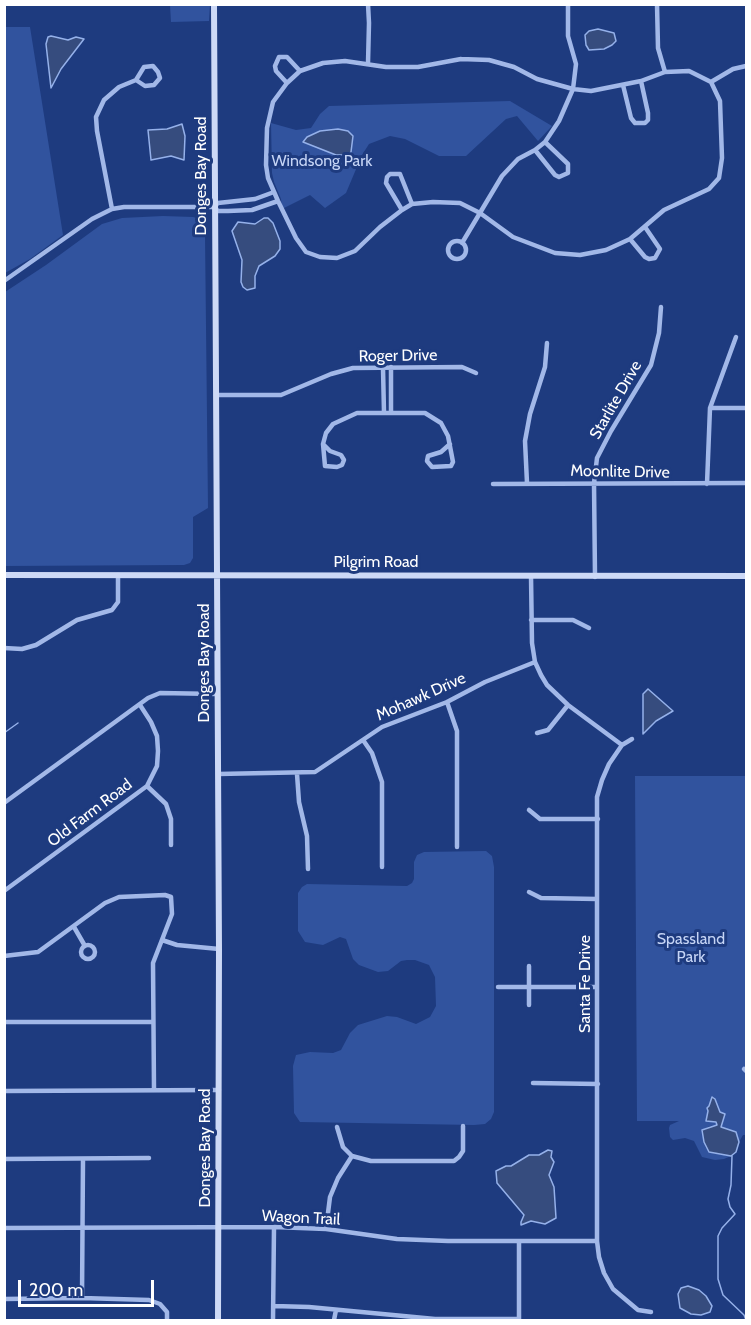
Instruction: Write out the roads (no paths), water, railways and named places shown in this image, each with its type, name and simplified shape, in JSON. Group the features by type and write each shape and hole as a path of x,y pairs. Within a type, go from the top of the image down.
{"street":[{"name":"Donges Bay Road","path":"214,4 219,949 218,1320"},
{"path":"368,4 368,63"},
{"path":"462,243 502,176 518,159 545,142 559,121 573,89 576,64 568,36 568,4"},
{"path":"657,4 658,48 665,72"},
{"path":"287,83 276,71 276,60 279,57 287,57 300,71"},
{"path":"461,59 489,60 514,67 537,79 573,89 591,91 641,81 665,72 689,71 711,82 720,101 722,158 719,178 709,189 664,210 630,239 606,250 580,255 555,253 513,237 480,213 460,203 433,202 412,204 402,210 355,251 337,258 320,257 306,252 296,238 268,178 266,165 267,128 273,102 287,83 300,71 323,63 345,61 386,67 418,67 461,59"},
{"path":"112,209 96,117 99,107 110,92 136,80 144,67 153,66 160,78 154,85 145,86 136,80"},
{"path":"711,82 733,69 747,66"},
{"path":"623,85 631,118 635,123 645,123 648,120 648,113 641,81"},
{"path":"535,150 555,175 559,177 568,173 568,164 545,142"},
{"path":"402,210 386,183 390,174 400,174 412,204"},
{"path":"214,207 218,203 255,199 274,192"},
{"path":"4,281 92,219 112,209 214,207 218,211 252,210 278,201"},
{"path":"630,239 645,257 655,258 660,249 645,227"},
{"path":"457,241 462,243 466,248 465,254 458,259 452,258 448,250 450,245 457,241"},
{"name":"Starlite Drive","path":"595,577 594,483 597,458 610,431 651,365 659,333 661,307"},
{"path":"707,484 710,408 736,337"},
{"path":"527,483 525,441 530,414 545,367 547,343"},
{"path":"391,367 391,414"},
{"name":"Roger Drive","path":"216,395 281,395 331,374 353,368 462,367 476,373"},
{"path":"383,368 384,414"},
{"path":"710,408 747,408"},
{"path":"323,444 330,451 341,455 344,460 342,465 337,467 325,466 323,444 326,432 333,424 357,414 425,414 441,423 450,444 453,462 451,466 432,467 428,464 428,456 441,452 450,444"},
{"name":"Moonlite Drive","path":"493,484 747,483"},
{"name":"Pilgrim Road","path":"4,575 747,576"},
{"path":"4,648 22,649 36,645 77,620 112,610 118,602 118,575"},
{"path":"531,576 531,644 535,662 547,685 568,705 622,745"},
{"path":"531,620 573,620 589,628"},
{"name":"Mohawk Drive","path":"218,774 315,772 382,727 447,702 485,681 535,662"},
{"path":"4,803 148,698 160,693 217,694"},
{"path":"447,702 457,730 457,847"},
{"name":"Old Farm Road","path":"4,891 147,786 157,766 158,744 151,722 140,705"},
{"path":"537,733 548,730 568,705"},
{"name":"Santa Fe Drive","path":"632,739 622,745 609,764 597,797 597,1242 598,1257 613,1289 638,1310 651,1312"},
{"path":"363,740 372,753 382,782 382,867"},
{"path":"297,774 298,802 307,836 308,869"},
{"path":"147,786 166,804 171,819 171,845"},
{"path":"529,810 540,819 598,819"},
{"path":"529,892 541,898 597,899"},
{"path":"4,956 38,952 105,903 119,897 165,895 171,897 172,914 153,963 154,1090"},
{"path":"74,927 85,946"},
{"path":"162,940 177,945 219,949"},
{"path":"529,966 529,1005"},
{"path":"498,987 597,987"},
{"path":"4,1022 153,1022"},
{"path":"533,1083 598,1084"},
{"path":"4,1090 219,1090"},
{"path":"337,1127 343,1147 352,1156 371,1161 454,1161 463,1151 463,1126"},
{"path":"326,1229 330,1197 338,1178 352,1156"},
{"path":"4,1159 149,1158"},
{"path":"82,1159 82,1298"},
{"path":"273,1320 274,1227"},
{"name":"Wagon Trail","path":"4,1228 274,1227 326,1229 397,1239 597,1242"},
{"path":"274,1306 309,1307 435,1319 519,1320 519,1242"},
{"path":"4,1299 149,1299 160,1304 166,1312 167,1320"},
{"path":"334,1320 336,1310"}],"waterway":[{"path":"4,733 18,723"},
{"path":"732,1156 728,1199 735,1214 718,1236 718,1279 723,1295 744,1315 746,1320"}],"park label":[{"name":"Windsong Park","path":"322,161"},
{"name":"Spassland Park","path":"691,948"}]}
